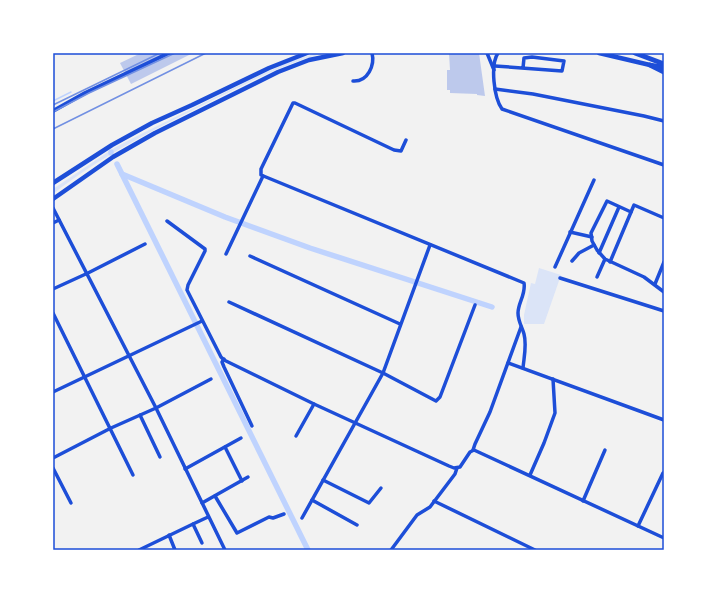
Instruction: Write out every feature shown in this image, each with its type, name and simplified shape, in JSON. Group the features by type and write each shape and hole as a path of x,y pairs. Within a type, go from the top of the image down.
{"main road":[{"path":"53,183 112,145 152,123 269,68 307,53"},
{"path":"53,199 113,157 155,133 278,72 310,60 343,53"},
{"path":"598,53 650,65 664,65"},
{"path":"635,53 664,65"},
{"path":"650,65 664,72"}],"street":[{"path":"53,110 169,53"},
{"path":"353,81 356,82 364,78 370,71 374,60 372,53"},
{"path":"487,53 494,68 498,103 502,109 664,165"},
{"path":"494,68 498,53"},
{"path":"494,68 523,68 562,72 564,61 524,58 523,68"},
{"path":"496,89 540,95 664,121"},
{"path":"406,140 401,150 394,150 293,103 261,169 260,175 524,283 523,295 518,311 518,319 524,334 525,346 523,368"},
{"path":"226,254 263,176"},
{"path":"555,267 594,180"},
{"path":"631,212 607,201 592,233 594,245 605,259 644,277 664,292"},
{"path":"610,262 634,205 664,218"},
{"path":"599,253 619,207"},
{"path":"53,208 88,273 156,408 225,550"},
{"path":"53,223 59,220"},
{"path":"167,221 205,249 205,252 188,285 187,290 221,357 224,360 314,404 449,466 457,468"},
{"path":"570,232 592,237"},
{"path":"53,289 145,244"},
{"path":"302,518 382,373 430,245"},
{"path":"572,261 579,253 594,245"},
{"path":"250,256 400,324"},
{"path":"597,277 605,259"},
{"path":"655,284 664,262"},
{"path":"560,278 664,311"},
{"path":"229,302 382,373 434,400 439,400 475,305"},
{"path":"53,314 84,378 111,428 133,475"},
{"path":"53,392 202,321"},
{"path":"391,550 417,515 430,507 455,474 457,468 460,468 470,452 473,450 474,444 490,412 521,327"},
{"path":"224,360 222,362 224,367 252,426"},
{"path":"508,363 664,420"},
{"path":"53,458 111,428 156,408 211,379"},
{"path":"530,475 555,413 553,379"},
{"path":"296,436 314,404"},
{"path":"140,415 160,457"},
{"path":"185,469 241,438"},
{"path":"226,446 242,481"},
{"path":"473,450 664,538"},
{"path":"583,501 605,450"},
{"path":"53,468 71,503"},
{"path":"638,526 663,473"},
{"path":"202,503 248,477"},
{"path":"323,480 368,503 381,488"},
{"path":"215,496 237,532 269,517 273,518 284,514"},
{"path":"312,500 357,525"},
{"path":"434,501 535,550"},
{"path":"139,550 208,517"},
{"path":"192,524 202,543"},
{"path":"169,535 175,550"}],"shaded area":[{"path":"317,53 325,53 296,62 268,74 151,132 91,167 53,194 53,189 114,148 260,75 294,60"},
{"path":"539,268 561,275 544,324 524,324 524,315 531,283 535,284"}],"building":[{"path":"141,53 193,53 131,84 120,63"},
{"path":"449,53 479,53 485,96 477,94 450,93 450,90 447,90 447,70 450,70"}],"waterway":[{"path":"53,101 71,92"},
{"path":"117,164 308,550"},
{"path":"122,174 225,217 310,248 492,307"}],"railway":[{"path":"53,105 160,53"},
{"path":"53,112 89,93 175,53"},
{"path":"53,129 206,53"}]}
